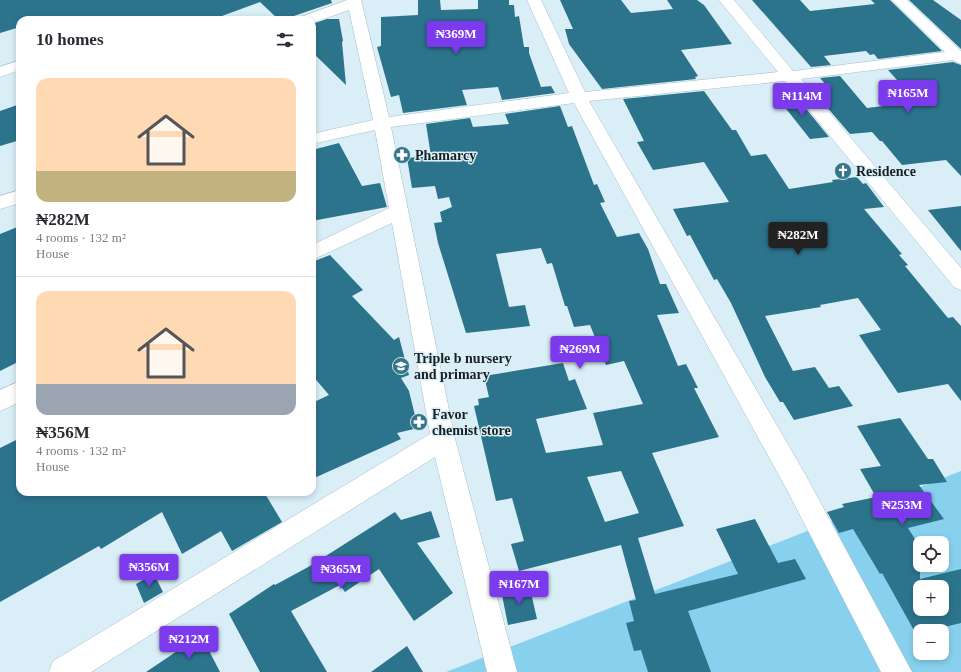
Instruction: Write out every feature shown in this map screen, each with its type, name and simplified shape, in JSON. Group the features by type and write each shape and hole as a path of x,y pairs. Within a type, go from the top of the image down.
{"street":[{"path":"534,0 579,97 796,482 897,672"},
{"path":"726,0 961,282"},
{"path":"899,0 959,57"},
{"path":"316,16 354,1 382,123 400,211 443,439 502,672"},
{"path":"316,138 382,123 579,97 959,57"},
{"path":"0,72 16,66"},
{"path":"0,203 16,197"},
{"path":"316,251 400,211"},
{"path":"0,401 16,393"},
{"path":"64,672 443,439"}],"shaded area":[{"path":"961,471 961,672 446,672"}],"building":[{"path":"0,0 331,0 332,3 294,16 275,16 260,2 222,16 16,16 16,28 0,33"},
{"path":"418,0 440,0 441,10 478,9 478,0 509,0 509,5 514,5 515,17 519,16 524,47 529,47 529,53 541,87 551,86 555,93 502,100 498,87 462,90 467,105 403,113 399,95 391,97 377,47 381,46 381,17 418,15"},
{"path":"560,0 621,0 631,13 673,9 667,0 697,0 704,5 732,44 681,50 698,76 695,77 696,79 602,89 569,44 565,29 573,29"},
{"path":"752,0 800,0 810,11 875,4 871,0 890,0 942,51 878,59 874,54 870,55 866,51 824,56 831,65 811,67"},
{"path":"909,0 933,0 961,20 961,49"},
{"path":"327,19 339,19 343,41 346,85 316,56 316,23"},
{"path":"953,62 961,65 961,176 946,160 902,165 882,141 880,141 872,132 850,134 813,91 824,90 820,85 826,85 820,78 840,76 867,108 917,102 888,70"},
{"path":"704,91 732,130 736,130 751,156 766,154 789,189 833,182 832,180 857,177 863,184 866,183 884,207 864,209 902,254 899,255 908,265 905,266 948,318 953,317 961,326 961,401 948,384 898,393 859,335 881,330 858,298 820,305 821,307 765,316 793,371 815,367 829,388 839,386 853,406 794,420 783,402 780,402 765,377 731,303 717,279 714,280 690,235 687,236 673,209 729,202 704,162 653,170 637,142 644,141 623,99"},
{"path":"794,94 829,137 810,139 776,96"},
{"path":"16,105 16,141 0,146 0,111"},
{"path":"560,106 568,127 572,126 594,185 597,184 605,202 600,203 617,237 639,233 648,249 660,284 666,284 679,313 657,315 678,366 686,364 698,388 694,388 719,437 652,453 684,526 638,538 655,594 738,574 716,529 755,519 778,563 795,559 806,579 688,611 711,672 648,672 641,650 634,651 626,623 634,621 629,601 636,600 621,545 519,571 511,544 524,541 512,498 496,501 474,406 479,405 478,399 489,397 484,376 563,363 569,381 575,379 587,409 536,419 546,453 603,445 593,413 643,404 624,361 606,365 590,325 574,327 567,306 565,306 552,263 547,264 541,248 496,254 509,307 525,305 530,326 466,333 438,243 434,223 442,222 440,212 452,207 449,197 438,199 435,186 412,188 407,158 431,156 426,124 470,118 473,127 509,124 505,114","holes":["621,471 639,513 605,522 587,477"]},
{"path":"339,143 362,186 380,183 387,207 316,220 316,149"},
{"path":"961,206 961,251 928,210"},
{"path":"16,228 16,363 0,371 0,234"},
{"path":"330,255 363,290 352,296 394,340 399,337 409,375 401,378 409,391 418,428 397,433 401,439 316,477 316,401 329,395 316,380 316,260"},
{"path":"900,418 928,459 933,459 947,482 919,485 944,519 908,528 913,536 913,572 920,572 920,579 961,569 961,623 949,626 949,624 913,624 913,629 882,573 880,574 853,529 839,533 827,512 844,507 842,504 876,497 860,469 881,466 857,426"},
{"path":"16,440 16,496 266,496 282,522 232,551 221,531 182,554 162,512 101,549 99,546 0,602 0,448"},
{"path":"431,511 440,537 417,543 453,593 414,621 379,569 345,592 340,585 291,611 327,672 260,672 229,614 274,584 275,585 310,566 395,512 401,520"},
{"path":"154,574 163,592 144,603 136,584"},
{"path":"529,584 537,619 508,625 501,590"},
{"path":"201,635 220,672 146,672"},
{"path":"407,646 423,672 371,672"}],"place":[{"name":"Phamarcy","path":"402,155"},
{"name":"Residence","path":"843,171"},
{"name":"Triple b nursery and primary","path":"401,366"},
{"name":"Favor chemist store","path":"419,422"}]}
